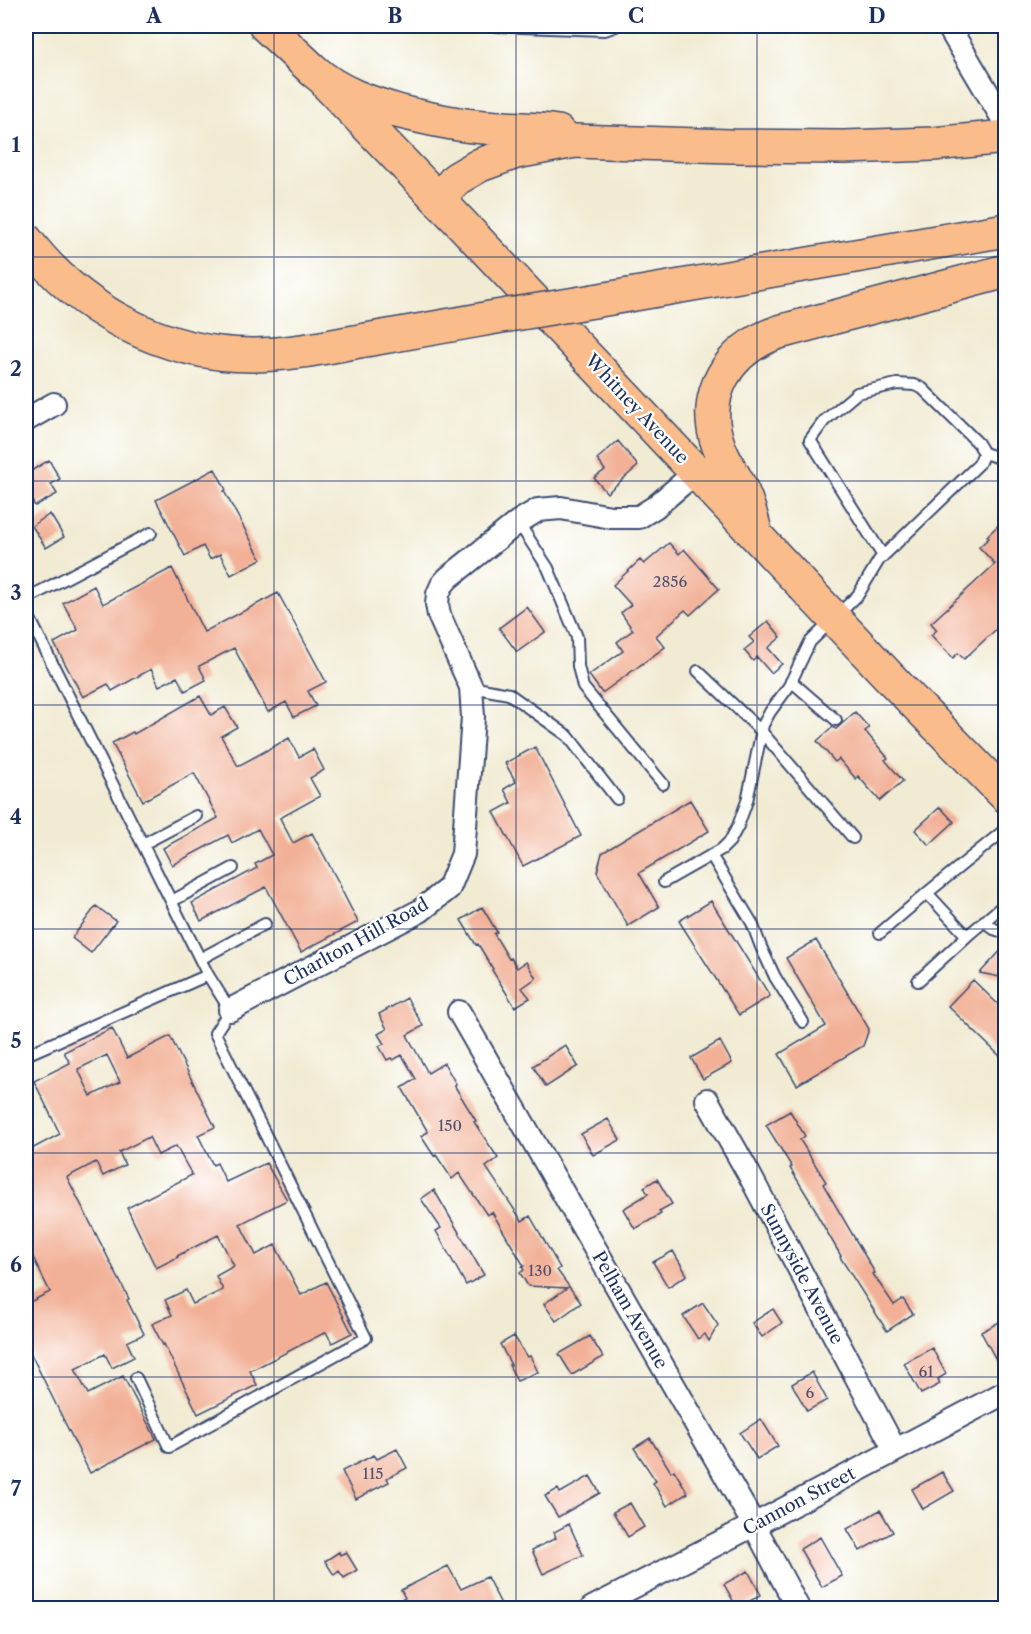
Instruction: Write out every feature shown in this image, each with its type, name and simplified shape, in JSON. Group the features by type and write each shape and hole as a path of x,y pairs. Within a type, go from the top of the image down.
{"main road":[{"name":"Whitney Avenue","path":"266,26 314,71 439,200 897,685 1005,796"},
{"path":"314,71 332,85 352,96 416,116 466,126 554,131 576,141"},
{"path":"439,200 456,179 480,165 516,152 576,141 808,147 889,146 1005,137"},
{"path":"26,240 47,265 70,286 104,312 126,325 176,344 202,350 251,355 294,352 1005,230"},
{"path":"756,535 744,495 719,448 713,423 713,404 719,384 737,357 753,343 779,332 1005,271"}],"street":[{"path":"948,26 1005,124"},
{"path":"26,420 54,404"},
{"name":"Charlton Hill Road","path":"230,1010 420,910 449,888 463,854 473,717 471,687 439,615 437,604 438,594 448,578 518,522 538,510 561,508 611,517 639,517 655,507 696,472"},
{"name":"Pelham Avenue","path":"459,1012 754,1525 798,1608"},
{"name":"Sunnyside Avenue","path":"707,1100 749,1174 895,1450"},
{"name":"Cannon Street","path":"592,1608 1005,1392"}],"lane":[{"path":"494,26 605,30 616,26"},
{"path":"883,556 810,440 825,421 857,393 897,384 922,388 978,443 984,453 1005,460"},
{"path":"664,882 722,849 730,841 747,801 761,731 770,712 783,696 810,642 858,595 879,560 980,464 984,453"},
{"path":"518,522 548,568 577,637 578,666 583,687 663,784"},
{"path":"26,599 152,533"},
{"path":"26,611 208,975 230,1010 215,1033 366,1338 170,1447 136,1378"},
{"path":"699,671 761,731 853,838"},
{"path":"791,681 836,720"},
{"path":"471,687 509,694 568,736 617,799"},
{"path":"143,844 196,816"},
{"path":"880,933 1005,829"},
{"path":"711,855 752,923 760,947 775,977 802,1022"},
{"path":"172,901 233,867"},
{"path":"927,893 968,936"},
{"path":"918,981 1005,903"},
{"path":"984,921 994,929 1005,933"},
{"path":"200,959 265,924"},
{"path":"26,1055 208,975"}],"building":[{"path":"618,441 638,466 607,493 594,478 605,470 597,459"},
{"path":"49,460 60,479 51,484 57,494 35,506 29,496 26,496 26,474"},
{"path":"215,469 226,490 224,491 261,559 231,575 220,554 210,559 203,546 185,556 156,500"},
{"path":"50,514 64,537 46,548 32,526"},
{"path":"1005,519 1005,621 964,659 958,653 953,658 931,635 937,630 931,623 995,564 979,547"},
{"path":"669,543 679,554 684,549 719,589 690,615 685,610 656,636 665,647 602,693 589,675 623,651 617,642 633,630 621,613 631,605 613,585 640,560 644,564"},
{"path":"172,568 204,632 278,593 326,682 308,691 316,706 294,717 286,702 268,712 234,648 199,666 206,680 185,691 177,677 159,686 151,669 112,691 108,684 83,697 54,643 78,630 63,603 94,586 103,604"},
{"path":"527,607 545,632 517,652 499,628"},
{"path":"768,621 781,637 768,648 782,664 771,673 757,657 753,661 744,650 754,642 749,637"},
{"path":"200,696 211,715 225,707 237,727 221,736 238,766 289,738 299,757 313,749 324,770 310,778 320,796 280,818 293,843 312,833 358,922 301,952 266,887 201,921 192,903 257,868 255,864 272,855 258,829 232,843 228,835 172,865 163,848 218,818 194,773 143,801 112,743 133,732 134,734"},
{"path":"855,712 869,728 865,731 888,758 885,760 903,781 880,801 858,776 856,779 839,759 835,762 817,741 833,727 836,729"},
{"path":"535,747 581,836 523,866 494,812 511,803 504,789 516,782 505,763"},
{"path":"690,800 709,831 639,873 659,907 628,926 597,872 602,853"},
{"path":"940,807 954,822 929,845 915,830"},
{"path":"711,901 770,996 739,1015 679,921"},
{"path":"96,906 116,921 91,953 72,938"},
{"path":"482,907 509,959 511,958 517,968 526,962 536,978 522,988 530,998 515,1007 461,920"},
{"path":"816,940 869,1029 863,1046 797,1085 779,1054 826,1026 786,958"},
{"path":"1005,946 1005,978 980,973"},
{"path":"973,980 1005,1011 1005,1061 948,1006"},
{"path":"407,998 423,1026 407,1035 428,1073 444,1063 456,1084 454,1085 476,1121 474,1122 498,1158 486,1167 522,1221 530,1216 560,1268 557,1270 581,1303 556,1321 544,1304 567,1288 528,1286 520,1273 524,1270 522,1267 524,1266 492,1212 487,1215 459,1173 452,1179 421,1136 428,1132 402,1088 416,1079 402,1055 393,1060 391,1058 387,1060 379,1046 384,1044 378,1034 387,1029 379,1014"},
{"path":"112,1028 127,1058 170,1036 215,1127 198,1135 213,1165 217,1163 226,1182 266,1163 287,1200 240,1224 256,1255 275,1245 301,1295 326,1282 352,1333 332,1343 326,1332 250,1371 257,1385 198,1414 152,1324 172,1315 165,1300 186,1290 193,1304 223,1290 216,1276 234,1266 218,1235 156,1268 127,1208 192,1175 176,1146 158,1155 149,1137 119,1152 125,1165 103,1176 96,1162 67,1177 129,1299 127,1300 144,1334 127,1342 134,1357 112,1368 105,1354 75,1369 88,1394 123,1376 156,1439 90,1473 26,1344 26,1304 50,1292 26,1243 26,1152 60,1134 34,1081 70,1063 64,1052","holes":["107,1055 120,1082 91,1096 78,1069"]},
{"path":"720,1041 732,1063 703,1079 691,1058"},
{"path":"565,1045 578,1066 546,1087 533,1066"},
{"path":"790,1111 805,1136 800,1140 826,1182 823,1184 875,1273 873,1274 894,1305 903,1299 913,1314 887,1331 840,1257 817,1212 790,1168 792,1167 766,1125"},
{"path":"608,1119 620,1140 593,1155 581,1134"},
{"path":"657,1179 672,1204 659,1211 661,1214 635,1229 623,1209 648,1194 644,1187"},
{"path":"434,1190 484,1275 466,1285 436,1231 441,1228 421,1199"},
{"path":"673,1251 687,1275 668,1287 653,1262"},
{"path":"703,1303 718,1325 709,1341 705,1334 698,1339 683,1316"},
{"path":"773,1309 782,1323 762,1337 752,1323"},
{"path":"1001,1321 1005,1329 1005,1376 981,1332"},
{"path":"514,1336 527,1357 530,1356 538,1372 517,1381 500,1344"},
{"path":"590,1336 603,1357 572,1375 559,1354"},
{"path":"932,1348 946,1374 938,1379 940,1384 921,1394 904,1363"},
{"path":"812,1372 827,1400 807,1411 792,1384"},
{"path":"761,1419 778,1446 757,1459 740,1433"},
{"path":"650,1438 671,1472 674,1470 688,1493 667,1506 653,1483 656,1481 634,1448"},
{"path":"397,1449 407,1468 387,1478 389,1482 356,1499 342,1471 374,1455 377,1459"},
{"path":"942,1472 954,1491 923,1509 912,1489"},
{"path":"590,1476 600,1493 558,1517 545,1496 558,1489 560,1493"},
{"path":"630,1503 644,1527 628,1537 613,1512"},
{"path":"880,1510 893,1532 860,1551 847,1529"},
{"path":"569,1524 583,1555 543,1574 532,1550 556,1538 554,1532"},
{"path":"820,1537 842,1576 822,1587 800,1549"},
{"path":"339,1552 340,1555 346,1552 357,1570 344,1578 339,1571 334,1575 325,1561"},
{"path":"448,1566 461,1589 487,1577 503,1608 385,1608 405,1598 401,1590"},
{"path":"748,1571 761,1595 737,1608 724,1584"}]}
